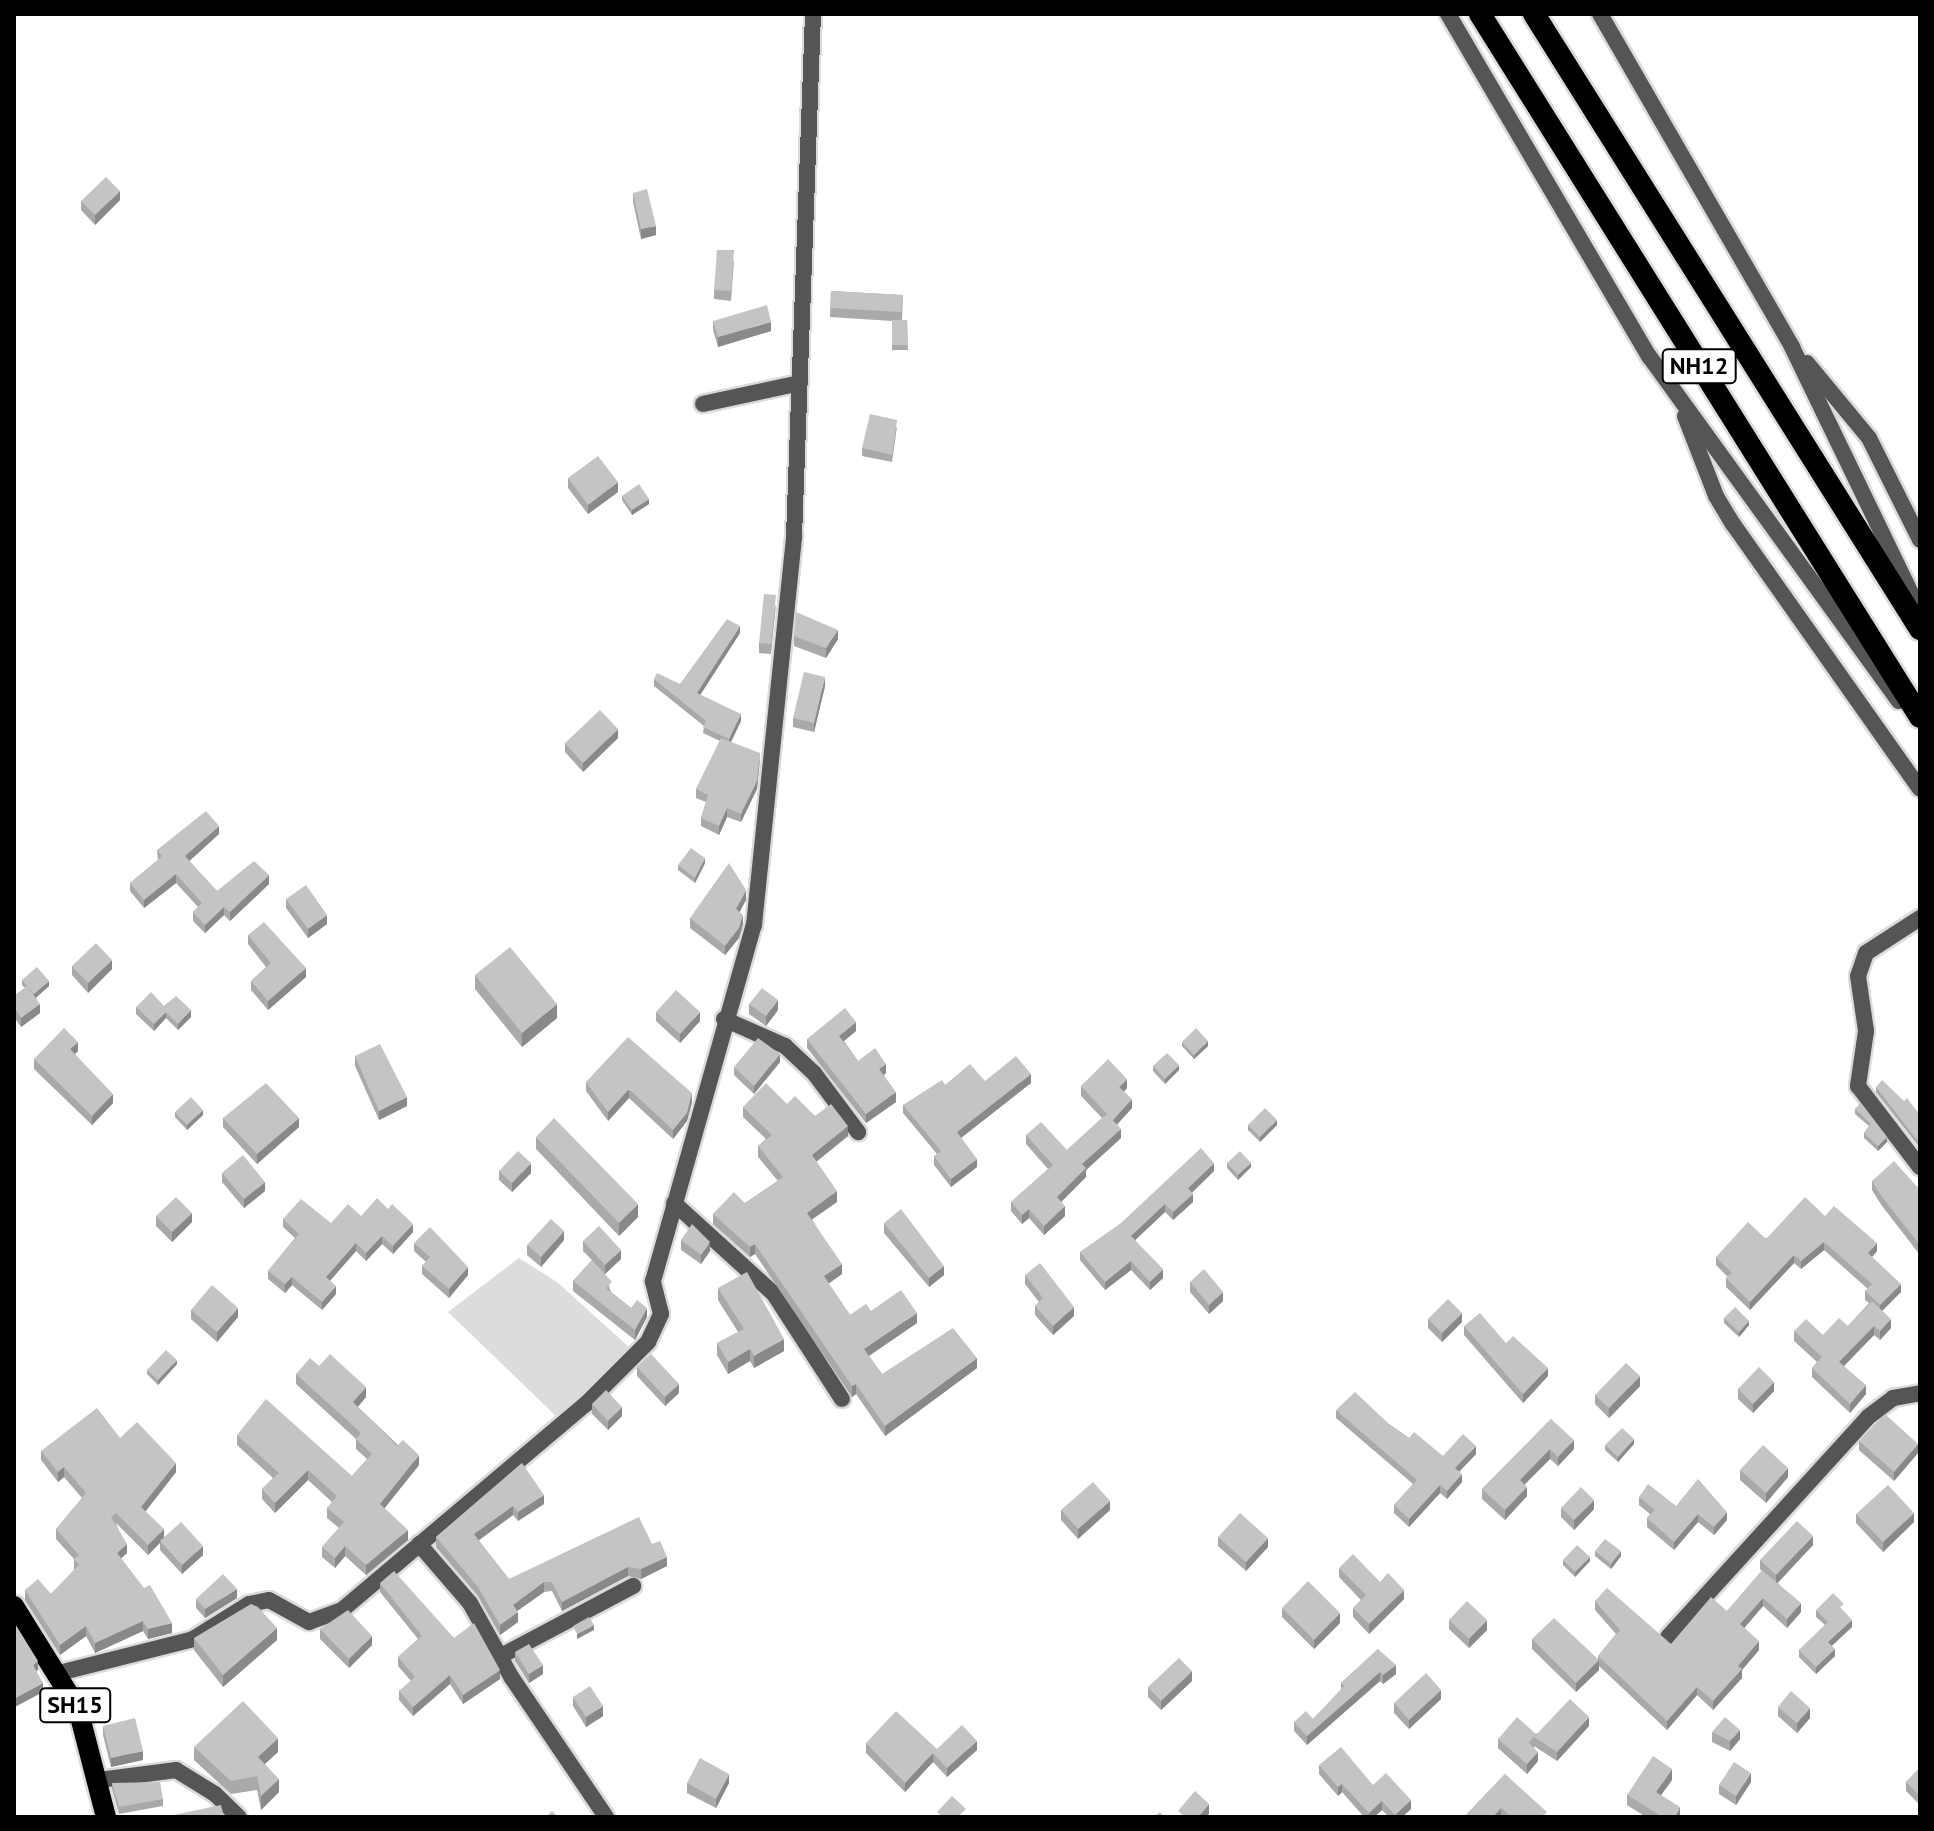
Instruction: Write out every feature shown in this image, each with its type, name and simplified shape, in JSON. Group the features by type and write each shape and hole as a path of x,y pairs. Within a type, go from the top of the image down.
{"highway":[{"name":"NH12","path":"1480,14 1920,717"},
{"name":"NH12","path":"1534,14 1920,629"}],"main road":[{"name":"SH15","path":"14,1606 59,1673 78,1709 99,1780 106,1817"}],"street":[{"path":"59,1673 193,1639 230,1612 269,1600 309,1622 342,1610 586,1404 648,1342 661,1314 653,1281 755,912 794,537 813,14"},
{"path":"1448,14 1676,394 1920,727"},
{"path":"1600,14 1792,347 1920,612"},
{"path":"1792,347 1865,431 1920,540"},
{"path":"703,404 800,383"},
{"path":"1676,394 1716,496 1733,524 1920,789"},
{"path":"1920,918 1866,953 1858,976 1866,1031 1858,1086 1920,1167"},
{"path":"724,1019 785,1046 814,1073 858,1132"},
{"path":"674,1203 774,1294 842,1399"},
{"path":"1668,1637 1868,1417 1893,1398 1920,1393"},
{"path":"419,1544 470,1603 499,1657 606,1817"},
{"path":"499,1657 633,1586"},
{"path":"99,1780 176,1770 215,1794 239,1817"}],"shaded area":[{"path":"519,1258 557,1282 630,1348 558,1418 448,1312"}],"building":[{"path":"106,177 120,191 95,215 81,201"},
{"path":"647,189 656,226 641,229 633,193"},
{"path":"717,250 734,250 731,291 714,290"},
{"path":"831,291 903,295 901,312 830,308"},
{"path":"767,305 771,322 718,337 713,321"},
{"path":"892,320 907,320 908,345 892,345"},
{"path":"870,414 897,420 892,455 862,448"},
{"path":"598,456 618,482 588,505 568,478"},
{"path":"639,484 649,499 632,510 622,496"},
{"path":"764,594 776,595 771,644 759,643"},
{"path":"796,612 838,630 826,648 794,636"},
{"path":"727,619 740,626 697,693 741,714 729,739 703,727 706,721 654,679 657,673 680,684"},
{"path":"804,672 825,677 814,723 793,718"},
{"path":"600,710 618,729 583,763 565,743"},
{"path":"721,738 760,753 757,781 741,814 727,808 719,826 701,818 708,795 696,789"},
{"path":"206,811 219,826 185,856 217,891 254,861 269,875 230,912 224,907 205,925 193,912 202,903 176,874 144,900 130,883 162,856 157,850"},
{"path":"691,848 705,858 695,878 678,865"},
{"path":"729,863 746,890 736,909 743,915 739,928 725,946 690,918"},
{"path":"306,885 327,915 308,929 286,899"},
{"path":"264,922 306,968 268,1001 251,981 271,963 248,935"},
{"path":"96,943 112,960 88,983 72,966"},
{"path":"510,947 557,1004 522,1033 475,975"},
{"path":"37,967 49,981 34,994 22,980"},
{"path":"27,986 40,1004 21,1018 14,1007 14,996"},
{"path":"762,988 778,1000 766,1016 749,1004"},
{"path":"676,990 700,1012 680,1034 656,1012"},
{"path":"151,992 164,1006 176,996 191,1010 178,1024 166,1012 154,1024 136,1007"},
{"path":"845,1008 856,1022 839,1036 858,1061 875,1048 886,1064 879,1069 896,1092 866,1114 807,1039"},
{"path":"64,1028 78,1042 70,1049 113,1094 92,1116 34,1059"},
{"path":"1196,1028 1208,1041 1194,1055 1182,1042"},
{"path":"628,1037 692,1093 687,1113 673,1130 629,1089 608,1112 586,1082"},
{"path":"758,1038 780,1054 754,1086 734,1067"},
{"path":"380,1044 407,1097 379,1111 355,1056"},
{"path":"1167,1053 1179,1065 1165,1079 1153,1066"},
{"path":"1016,1056 1031,1074 957,1132 977,1159 951,1179 934,1156 941,1151 903,1105 942,1080 945,1085 970,1064 985,1081"},
{"path":"1108,1059 1127,1079 1119,1087 1132,1099 1113,1120 1108,1115 1121,1129 1082,1164 1086,1168 1057,1197 1065,1206 1044,1226 1029,1209 1022,1215 1011,1202 1053,1165 1026,1135 1041,1122 1067,1150 1107,1114 1081,1086"},
{"path":"1882,1080 1904,1101 1907,1098 1920,1115 1920,1144 1876,1087"},
{"path":"266,1083 299,1118 257,1154 223,1118"},
{"path":"766,1083 787,1104 795,1096 815,1116 831,1104 848,1126 812,1155 837,1191 807,1213 842,1264 824,1276 850,1315 866,1304 871,1311 901,1290 917,1313 864,1349 882,1374 953,1328 977,1358 885,1426 856,1384 852,1386 755,1244 750,1247 713,1214 734,1192 745,1203 783,1177 758,1146 772,1135 743,1107"},
{"path":"191,1097 203,1110 187,1125 175,1112"},
{"path":"1861,1103 1887,1137 1878,1146 1864,1133 1871,1124 1855,1109"},
{"path":"1265,1108 1277,1120 1260,1137 1248,1125"},
{"path":"554,1118 638,1204 619,1223 536,1137"},
{"path":"1201,1148 1214,1163 1188,1188 1193,1194 1173,1212 1165,1204 1131,1236 1163,1269 1150,1282 1131,1261 1105,1282 1080,1252 1121,1223"},
{"path":"518,1151 531,1163 512,1183 499,1171"},
{"path":"1240,1151 1251,1163 1238,1175 1227,1163"},
{"path":"243,1155 265,1182 244,1199 222,1173"},
{"path":"1894,1161 1920,1190 1920,1245 1872,1181"},
{"path":"176,1197 192,1213 172,1232 156,1216"},
{"path":"1805,1197 1825,1216 1834,1206 1877,1243 1868,1253 1901,1284 1880,1305 1865,1291 1872,1284 1824,1242 1801,1261 1794,1255 1750,1302 1726,1278 1732,1273 1716,1257 1748,1222 1766,1239"},
{"path":"377,1198 388,1209 392,1204 413,1224 393,1246 382,1236 366,1253 356,1243 326,1277 336,1286 322,1302 292,1277 285,1284 268,1271 299,1234 283,1219 301,1199 331,1223 348,1204 361,1216"},
{"path":"901,1209 944,1266 929,1278 884,1223"},
{"path":"551,1219 564,1231 541,1257 527,1245"},
{"path":"692,1224 710,1242 701,1255 681,1240"},
{"path":"599,1226 621,1250 605,1265 583,1241"},
{"path":"430,1227 468,1267 449,1289 422,1266 430,1257 414,1243"},
{"path":"592,1260 612,1282 606,1288 631,1308 637,1300 647,1308 635,1330 573,1281"},
{"path":"1040,1263 1074,1307 1053,1326 1035,1306 1043,1298 1025,1275"},
{"path":"1204,1269 1223,1292 1209,1305 1190,1282"},
{"path":"747,1272 784,1339 754,1356 750,1349 728,1362 717,1343 744,1329 718,1288"},
{"path":"212,1285 238,1308 217,1332 191,1310"},
{"path":"1448,1299 1462,1313 1442,1333 1428,1319"},
{"path":"1872,1301 1891,1319 1880,1331 1874,1326 1839,1362 1866,1385 1850,1404 1812,1368 1822,1357 1794,1331 1806,1319 1823,1335 1839,1318 1848,1326"},
{"path":"1735,1307 1749,1321 1739,1332 1724,1318"},
{"path":"1480,1313 1506,1343 1513,1336 1548,1368 1523,1394 1464,1326"},
{"path":"166,1350 177,1360 158,1380 147,1370"},
{"path":"330,1354 366,1387 353,1402 397,1446 403,1440 419,1455 380,1504 408,1530 366,1565 345,1546 335,1558 322,1547 344,1522 327,1508 337,1496 308,1470 275,1503 262,1489 279,1473 237,1435 266,1399 352,1476 372,1454 356,1439 361,1433 296,1374 310,1358 319,1366"},
{"path":"651,1354 679,1384 665,1397 637,1367"},
{"path":"1626,1363 1640,1376 1609,1408 1595,1395"},
{"path":"1759,1367 1774,1382 1753,1404 1738,1389"},
{"path":"606,1390 622,1407 608,1421 592,1404"},
{"path":"1355,1392 1389,1424 1409,1438 1414,1432 1443,1456 1463,1434 1476,1446 1455,1468 1462,1474 1447,1491 1440,1485 1409,1519 1394,1505 1417,1480 1336,1410"},
{"path":"97,1408 120,1438 137,1422 176,1463 141,1507 164,1529 148,1545 116,1513 111,1517 127,1544 117,1553 144,1588 150,1585 172,1623 148,1629 143,1621 95,1643 86,1626 60,1645 25,1590 38,1579 51,1594 79,1565 74,1559 79,1555 56,1529 86,1493 64,1467 58,1472 41,1451"},
{"path":"1885,1414 1918,1444 1894,1472 1859,1441"},
{"path":"1551,1419 1574,1440 1558,1457 1550,1449 1520,1480 1527,1487 1505,1510 1482,1489"},
{"path":"1622,1428 1634,1439 1618,1457 1605,1445"},
{"path":"1763,1445 1788,1468 1766,1493 1740,1470"},
{"path":"522,1463 544,1495 518,1512 513,1506 474,1534 509,1579 639,1517 652,1544 660,1541 667,1557 641,1569 628,1567 562,1602 552,1582 544,1582 513,1605 518,1612 500,1625 478,1587 436,1537"},
{"path":"1698,1479 1727,1512 1714,1527 1698,1514 1674,1542 1647,1518 1655,1510 1639,1497 1648,1484 1676,1506"},
{"path":"1093,1482 1110,1501 1078,1529 1061,1510"},
{"path":"1888,1485 1914,1513 1883,1542 1856,1514"},
{"path":"1581,1487 1594,1500 1574,1520 1561,1508"},
{"path":"1240,1513 1268,1538 1246,1562 1218,1537"},
{"path":"1797,1521 1813,1536 1776,1575 1760,1560"},
{"path":"181,1522 203,1546 182,1565 160,1541"},
{"path":"1605,1539 1621,1551 1611,1564 1595,1551"},
{"path":"1577,1545 1590,1557 1575,1572 1563,1560"},
{"path":"1353,1554 1380,1582 1388,1573 1404,1590 1369,1624 1353,1608 1366,1595 1339,1568"},
{"path":"1762,1570 1801,1603 1787,1619 1763,1598 1740,1624 1759,1641 1738,1666 1742,1669 1713,1701 1697,1687 1667,1721 1598,1656 1620,1630 1595,1601 1607,1588 1671,1644 1711,1597 1727,1611"},
{"path":"394,1571 454,1638 474,1623 500,1670 463,1695 450,1675 413,1707 399,1691 415,1677 398,1657 422,1636 380,1583"},
{"path":"223,1574 237,1589 205,1609 196,1599"},
{"path":"1308,1581 1340,1613 1314,1640 1282,1608"},
{"path":"1833,1593 1844,1604 1840,1607 1852,1620 1828,1642 1835,1649 1816,1667 1799,1650 1828,1622 1816,1610"},
{"path":"1467,1601 1487,1620 1469,1639 1449,1620"},
{"path":"251,1604 258,1607 277,1628 223,1675 194,1638"},
{"path":"348,1610 372,1636 349,1659 320,1629"},
{"path":"589,1617 594,1625 577,1634 573,1626"},
{"path":"1554,1618 1599,1660 1576,1683 1532,1639"},
{"path":"14,1622 38,1661 33,1665 43,1683 15,1698"},
{"path":"529,1644 543,1665 529,1674 515,1652"},
{"path":"1378,1649 1396,1665 1383,1675 1380,1672 1307,1736 1294,1722 1306,1711 1313,1719 1344,1686 1341,1683"},
{"path":"1179,1658 1192,1671 1161,1701 1148,1687"},
{"path":"1426,1673 1441,1690 1409,1720 1394,1703"},
{"path":"590,1686 603,1706 586,1717 573,1697"},
{"path":"1791,1691 1810,1708 1797,1723 1778,1707"},
{"path":"1570,1699 1589,1717 1557,1752 1534,1737"},
{"path":"243,1701 278,1738 258,1757 279,1779 261,1796 257,1776 231,1781 194,1747"},
{"path":"896,1711 937,1749 962,1725 977,1741 947,1768 933,1753 905,1783 866,1743"},
{"path":"1517,1717 1536,1734 1529,1743 1538,1752 1527,1764 1498,1739"},
{"path":"1725,1717 1740,1730 1730,1741 1712,1732"},
{"path":"135,1718 143,1751 111,1758 103,1726"},
{"path":"1341,1747 1373,1785 1386,1773 1411,1800 1395,1815 1382,1801 1369,1813 1342,1784 1338,1787 1319,1765"},
{"path":"1653,1756 1672,1769 1656,1792 1680,1807 1675,1817 1656,1817 1658,1814 1627,1795"},
{"path":"700,1758 729,1774 716,1799 687,1783"},
{"path":"1734,1762 1751,1773 1736,1796 1719,1785"},
{"path":"1917,1770 1920,1772 1920,1796 1906,1782"},
{"path":"1505,1774 1547,1812 1542,1817 1512,1817 1501,1808 1493,1817 1464,1817"},
{"path":"160,1782 163,1799 119,1807 112,1783"},
{"path":"1195,1791 1209,1804 1198,1817 1185,1817 1178,1811"},
{"path":"952,1796 966,1809 958,1817 943,1817 937,1812"},
{"path":"221,1805 224,1817 164,1817"}]}
